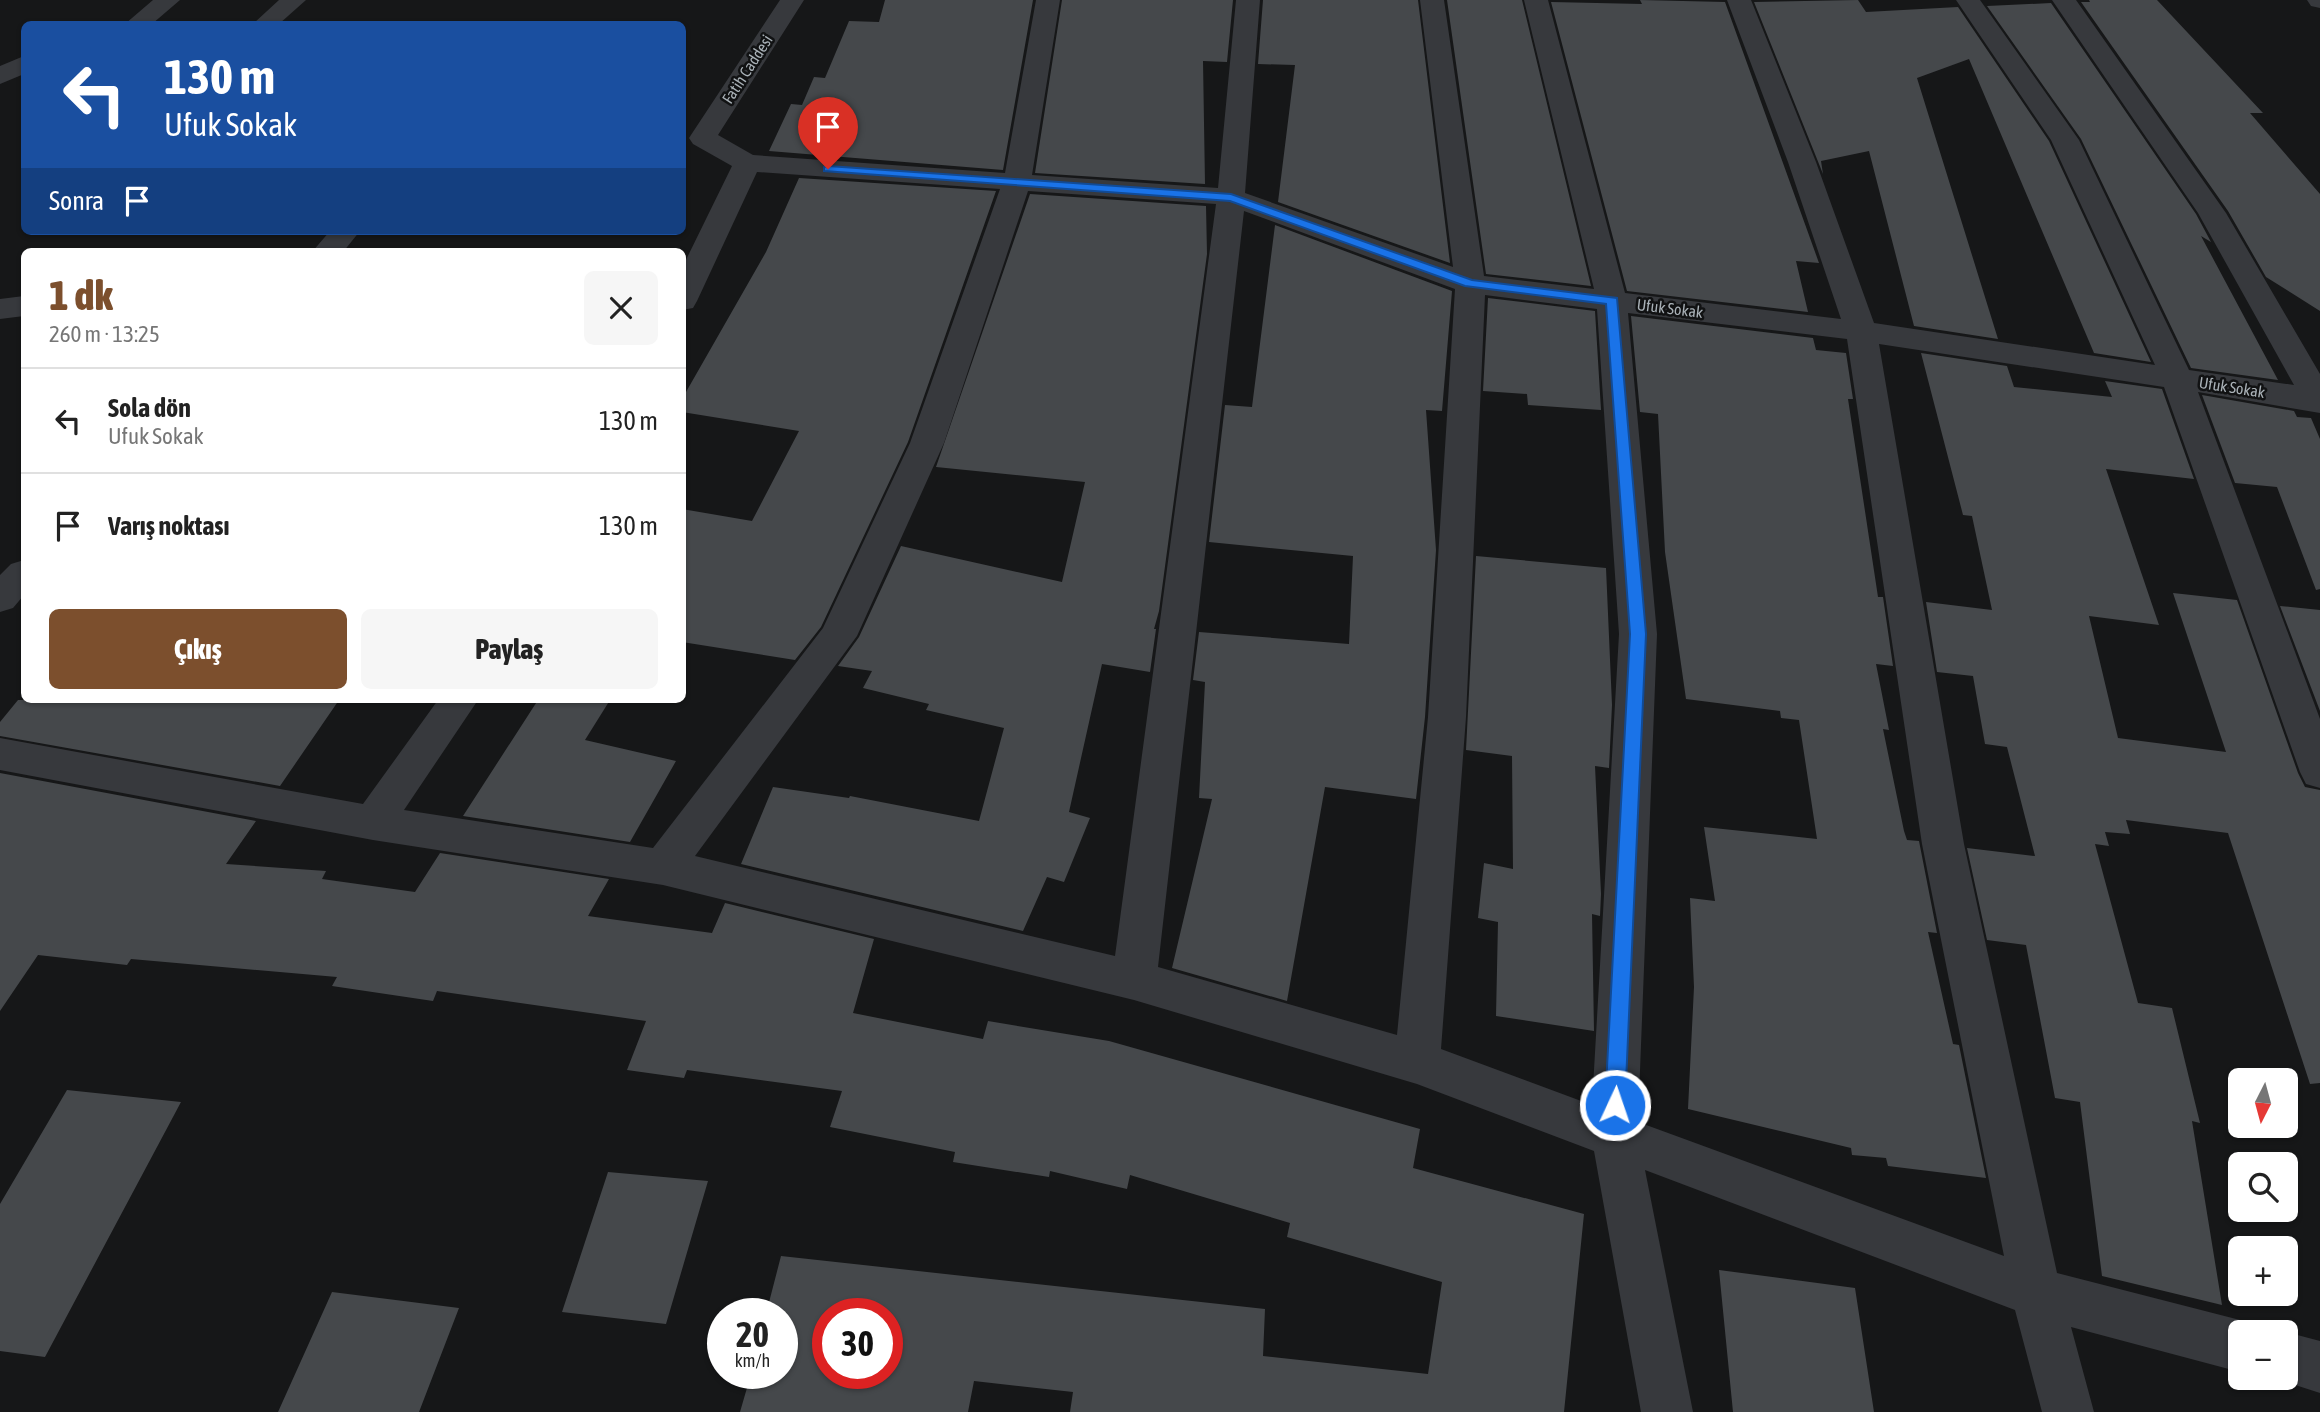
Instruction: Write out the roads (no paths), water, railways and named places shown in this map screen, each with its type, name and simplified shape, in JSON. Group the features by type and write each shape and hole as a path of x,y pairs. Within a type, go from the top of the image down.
{"street":[{"path":"142,21 168,0"},
{"path":"269,21 294,0"},
{"name":"Fatih Caddesi","path":"693,141 792,0"},
{"path":"663,867 838,636 927,443 1017,182 1048,0"},
{"path":"1134,979 1231,197 1248,0"},
{"path":"1417,1062 1447,717 1470,284 1432,0"},
{"path":"1536,0 1612,301 1638,634 1614,1133 1667,1412"},
{"path":"1739,0 1802,162 1861,331 1942,844 2036,1293 2068,1412"},
{"path":"1968,0 2065,140 2177,378 2320,772"},
{"path":"2064,0 2212,213 2320,401"},
{"path":"0,54 21,62"},
{"path":"0,76 21,65"},
{"name":"Ufuk Sokak","path":"693,141 747,163 1231,197 1470,284 1861,331 2320,401"},
{"path":"686,293 747,163"},
{"path":"331,248 342,235"},
{"path":"0,309 21,306"},
{"path":"0,598 21,576"},
{"path":"373,823 457,703"},
{"path":"0,754 373,823 663,867 1134,979 1417,1062 1614,1133 2036,1293 2228,1343"},
{"path":"2298,1361 2320,1367"}]}
